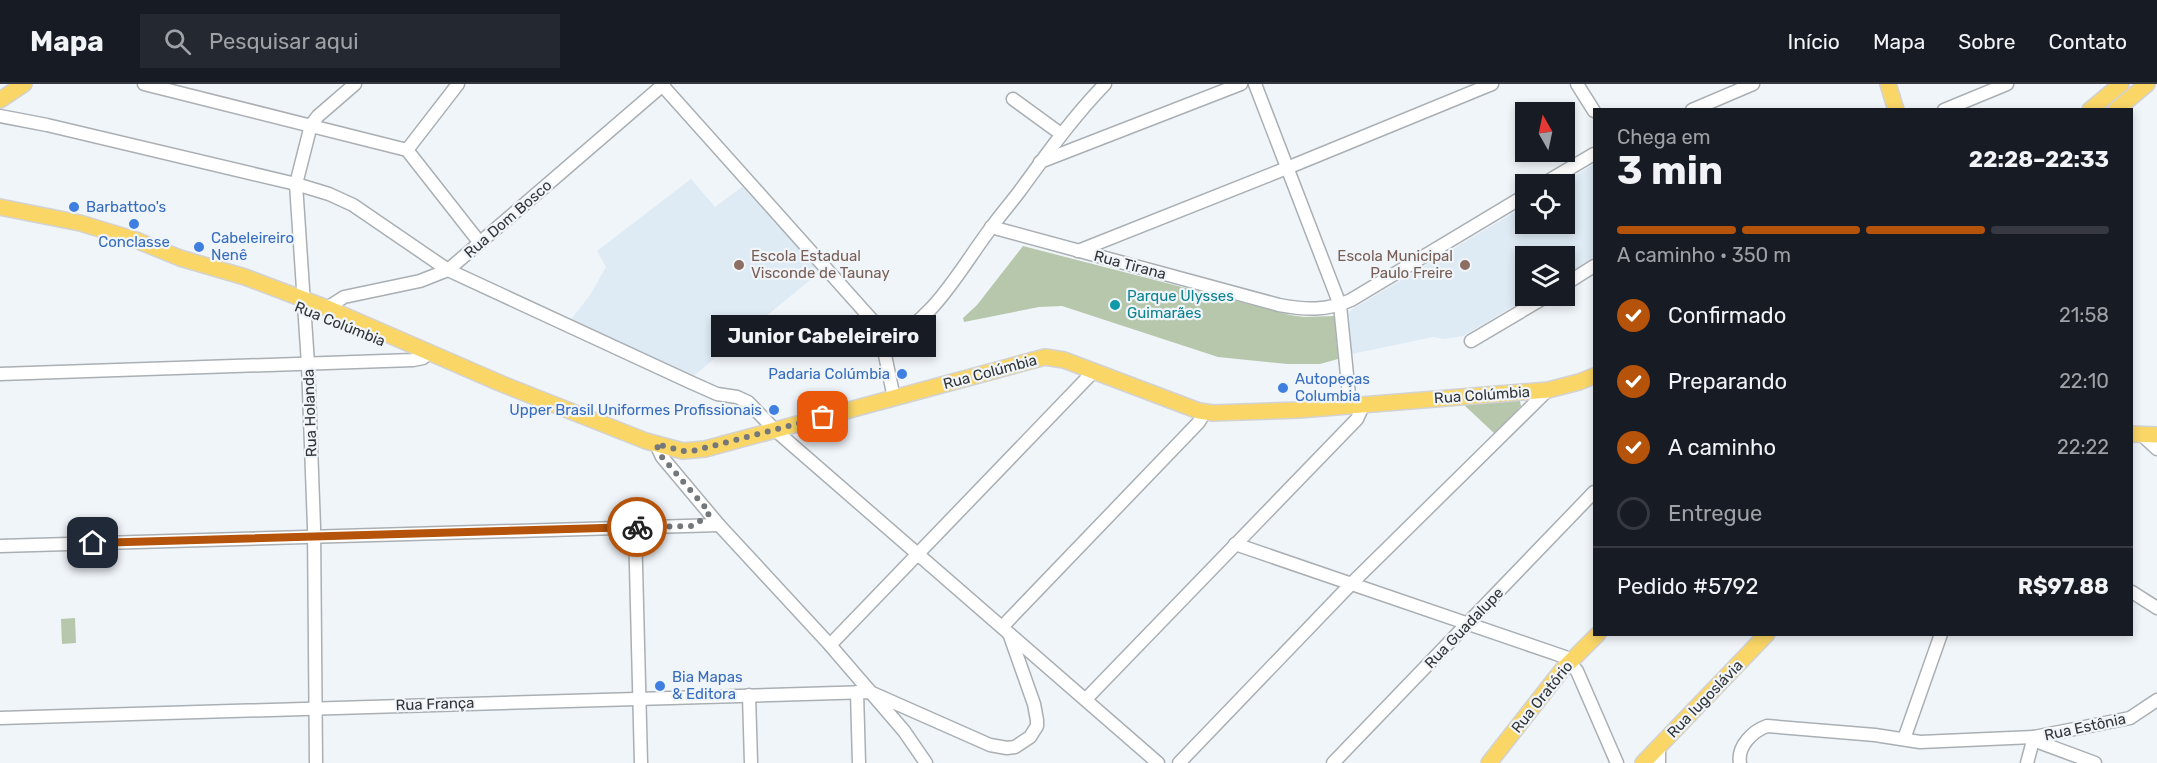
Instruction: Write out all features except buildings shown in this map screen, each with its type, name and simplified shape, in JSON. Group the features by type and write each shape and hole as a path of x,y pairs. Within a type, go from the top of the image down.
{"main road":[{"path":"0,100 24,84"},
{"path":"1888,84 1895,108"},
{"path":"2092,108 2121,84"},
{"path":"2118,108 2147,84"},
{"name":"Rua Colúmbia","path":"0,207 80,223 136,240 180,258 245,277 426,355 676,450 705,449 1045,357 1064,360 1205,412 1299,410 1548,390 1593,376"},
{"name":"Rua Oratório","path":"1489,763 1570,662 1596,636"},
{"name":"Rua Iugoslávia","path":"1643,763 1765,636"}],"street":[{"path":"144,84 407,150 480,243"},
{"path":"311,125 318,116 355,84"},
{"path":"407,150 458,84"},
{"path":"883,343 914,326 949,287 1039,162 1105,84"},
{"path":"1039,162 1241,84"},
{"path":"1086,699 1357,418 1357,404 1340,305 1255,84"},
{"path":"1078,251 1492,84"},
{"path":"1577,84 1593,109"},
{"path":"1697,108 1754,84"},
{"path":"1949,108 2007,84"},
{"path":"663,85 867,314 878,330 883,343 894,398"},
{"name":"Rua Dom Bosco","path":"312,307 344,297 420,281 448,270 663,85"},
{"path":"1013,99 1061,134"},
{"path":"0,116 47,124 296,184 329,195 353,205 448,270 717,394 737,397 748,402 775,430 1158,763"},
{"name":"Rua Holanda","path":"311,125 296,184 312,307 308,364 314,537 316,763"},
{"path":"1560,174 1593,155"},
{"name":"Rua Tirana","path":"991,228 1285,306 1318,309 1340,305 1515,202"},
{"path":"1575,278 1593,267"},
{"path":"1471,341 1529,306"},
{"path":"0,374 413,360 426,355"},
{"path":"830,645 1094,371"},
{"path":"1179,763 1351,584 1548,390"},
{"path":"1006,631 1199,422 1205,412"},
{"path":"2144,435 2157,449"},
{"path":"656,444 662,457 720,525 830,645 904,731 926,763"},
{"path":"676,450 678,475"},
{"name":"Rua Guadalupe","path":"1333,763 1593,493"},
{"path":"694,526 710,513"},
{"path":"0,546 720,525"},
{"path":"635,527 641,763"},
{"path":"1235,544 1560,654 1577,671 1617,763"},
{"path":"2133,593 2157,608"},
{"path":"870,692 990,745 1015,747 1030,737 1037,726 1037,720 1034,704 1006,631"},
{"path":"1904,739 1940,636"},
{"path":"857,692 859,763"},
{"name":"Rua França","path":"0,718 870,692"},
{"path":"750,695 751,763"},
{"name":"Rua Estônia","path":"2027,763 2033,739 2130,718 2157,700"},
{"path":"1740,763 1741,751 1751,734 1767,726 1920,742 2033,739 2095,763"},
{"path":"1659,746 1659,763"}],"shaded area":[{"name":"Escola Municipal Paulo Freire","path":"1593,165 1593,258 1575,269 1575,246 1515,246 1515,305 1463,336 1444,339 1433,337 1352,354 1349,313 1515,212 1515,234 1575,234 1575,176"},
{"path":"691,179 715,207 746,184 821,271 691,378 569,322 590,295 606,267 597,251"}],"green space":[{"name":"Parque Ulysses Guimarães","path":"1023,246 1290,315 1334,316 1338,359 1320,364 1287,364 1218,357 1062,306 1039,307 964,322 963,318 977,305"},
{"path":"1516,399 1520,401 1521,406 1495,434 1463,404"},
{"path":"75,618 76,643 62,644 61,619"}],"way so far":[{"path":"637,527 694,526 710,513 662,457 656,444 683,451 693,451 823,417"}],"place":[{"name":"Barbattoo's","path":"74,207"},
{"name":"Conclasse","path":"134,224"},
{"name":"Cabeleireiro Nenê","path":"199,247"},
{"name":"Escola Estadual Visconde de Taunay","path":"739,265"},
{"name":"Escola Municipal Paulo Freire","path":"1465,265"},
{"name":"Parque Ulysses Guimarães","path":"1115,305"},
{"name":"Padaria Colúmbia","path":"902,374"},
{"name":"Autopeças Columbia","path":"1283,388"},
{"name":"Upper Brasil Uniformes Profissionais","path":"774,410"},
{"name":"Junior Cabeleireiro","path":"823,417"},
{"name":"Bia Mapas & Editora","path":"660,686"}],"route":[{"path":"93,543 637,527"}]}
